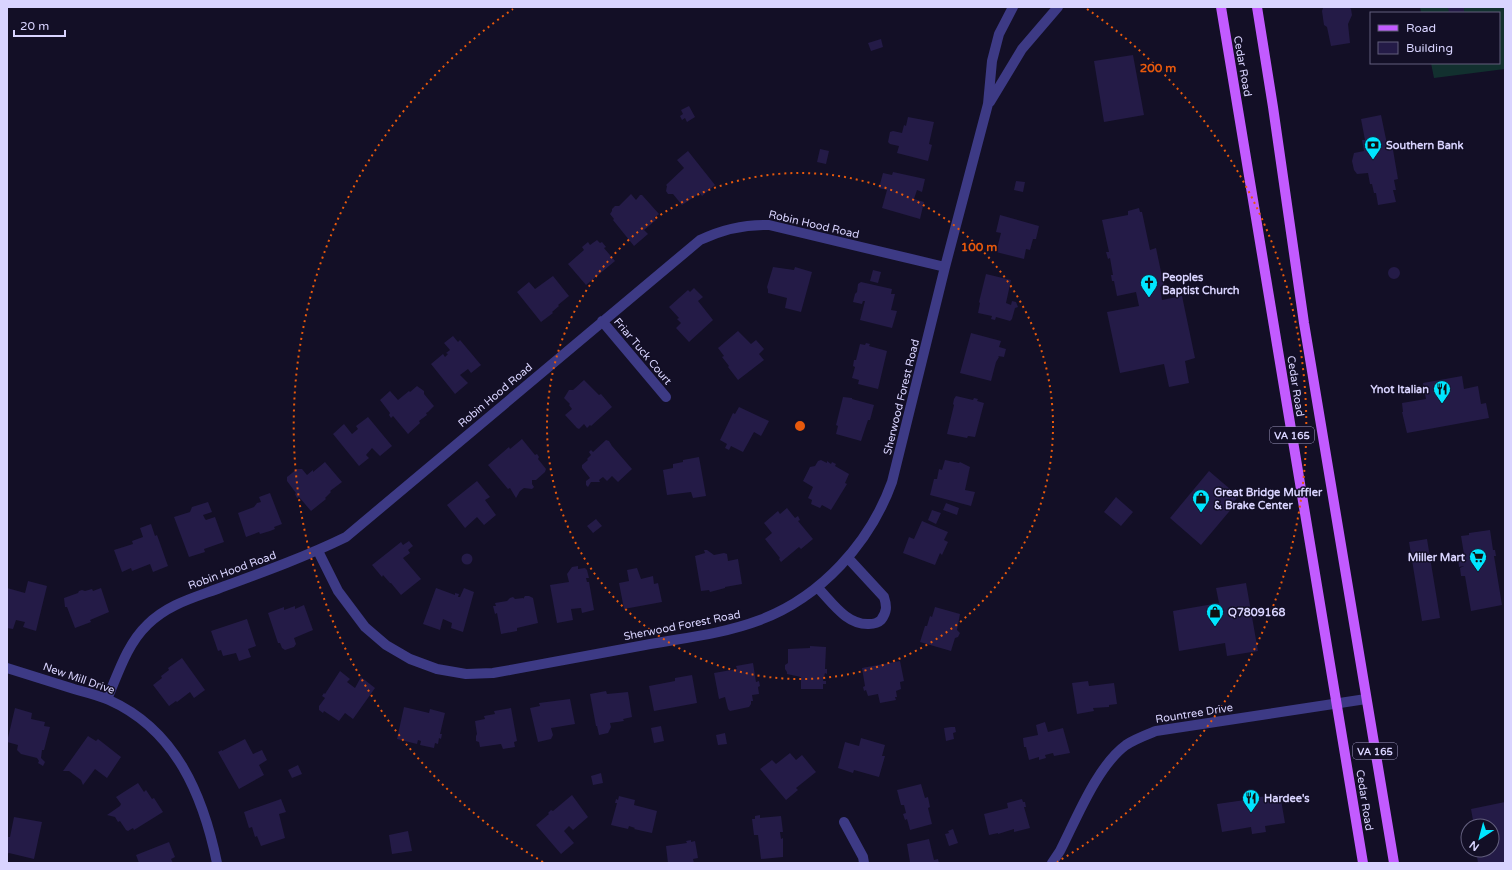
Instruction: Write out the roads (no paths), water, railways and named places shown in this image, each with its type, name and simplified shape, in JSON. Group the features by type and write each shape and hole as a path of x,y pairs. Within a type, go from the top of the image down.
{"main road":[{"name":"Cedar Road","path":"1221,7 1363,863"},
{"name":"Cedar Road","path":"1257,7 1304,323 1394,863"}],"street":[{"name":"Sherwood Forest Road","path":"318,551 338,591 365,627 386,645 417,662 437,669 466,674 493,673 711,634 760,620 784,609 811,592 848,558 862,539 878,514 892,482 945,267 988,104 992,61 999,34 1013,7"},
{"name":"Sherwood Forest Road","path":"988,104 1022,49 1058,7"},
{"name":"Robin Hood Road","path":"108,699 132,642 147,625 164,611 182,601 202,595 318,551 346,537 700,240 716,232 744,226 769,225 945,267"},
{"name":"Friar Tuck Court","path":"602,321 666,397"},
{"path":"817,587 848,619 860,624 879,622 885,614 887,604 884,596 848,558"},
{"name":"New Mill Drive","path":"7,668 108,699 132,712 154,730 171,748 191,783 209,826 217,863"},
{"name":"Rountree Drive","path":"1052,863 1060,851 1102,770 1115,755 1132,742 1156,731 1366,699"},
{"path":"844,822 863,857 864,863"}],"place":[{"name":"Southern Bank","path":"1373,160"},
{"name":"Peoples Baptist Church","path":"1149,298"},
{"name":"Ynot Italian","path":"1442,404"},
{"name":"Great Bridge Muffler & Brake Center","path":"1201,513"},
{"name":"Miller Mart","path":"1478,572"},
{"name":"Q7809168","path":"1215,627"},
{"name":"Hardee's","path":"1251,813"}]}
